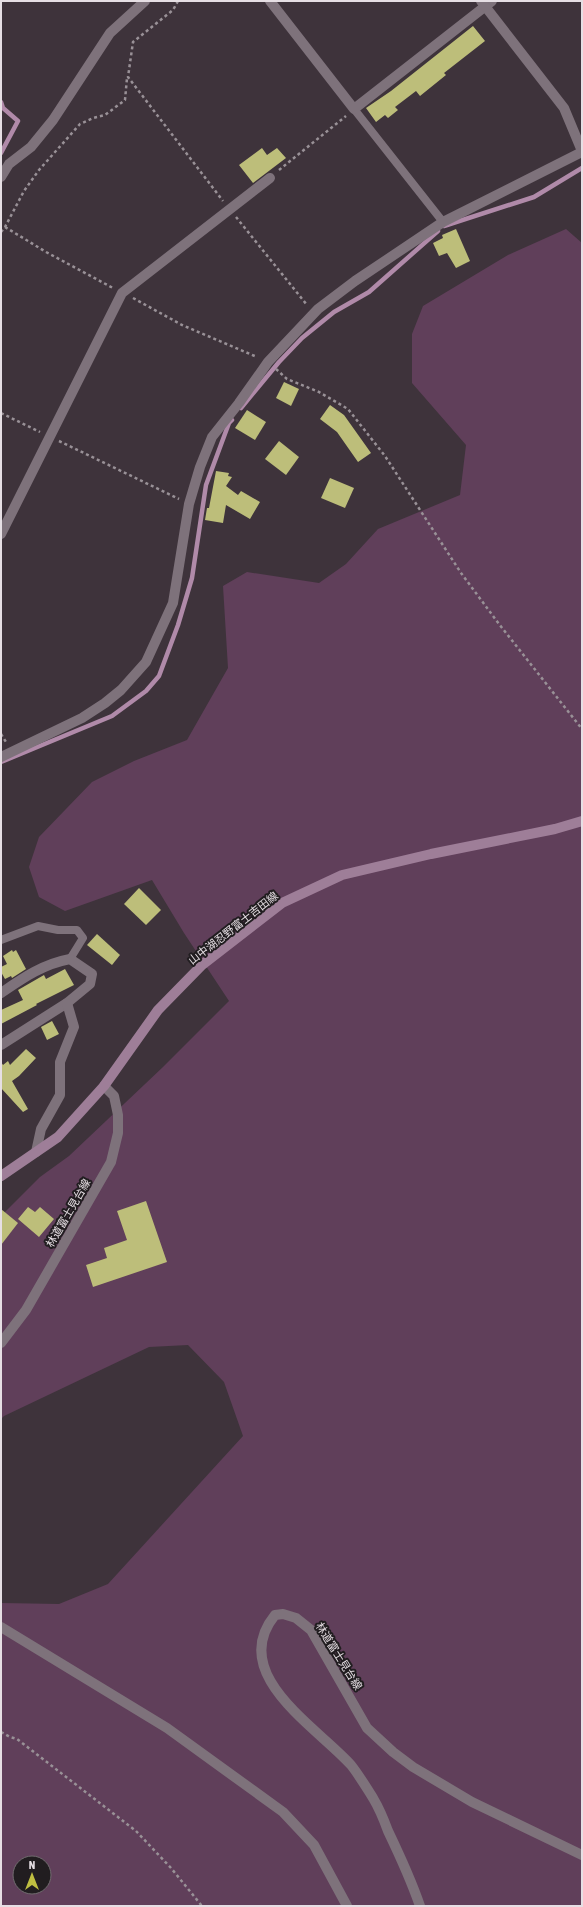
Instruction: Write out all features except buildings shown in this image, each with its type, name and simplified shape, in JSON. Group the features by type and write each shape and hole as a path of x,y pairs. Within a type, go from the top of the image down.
{"main road":[{"name":"山中湖忍野富士吉田線","path":"1,1176 58,1137 104,1086 158,1010 202,965 282,903 342,876 431,854 555,829 582,821"}],"street":[{"path":"1,177 9,164 31,147 53,120 110,33 145,1"},
{"path":"1,757 82,718 105,703 121,690 146,662 173,603 189,504 200,467 212,437 239,403 268,362 314,313 355,281 443,222 582,151 564,108 486,3 354,109 270,1"},
{"path":"1,534 122,293 270,178"},
{"path":"1,992 40,967 70,959 92,974 90,984 67,1003 1,1045"},
{"path":"36,1152 41,1129 60,1095 60,1062 74,1027 67,1003"},
{"name":"林道富士見台線","path":"1,1343 26,1310 111,1162 118,1133 118,1115 114,1096 104,1086"},
{"name":"林道富士見台線","path":"420,1906 412,1881 374,1799 351,1766 299,1716 272,1685 262,1666 265,1631 275,1615 283,1614 296,1618 311,1630 367,1728 393,1752 413,1767 472,1802 582,1855"},
{"path":"1,1627 167,1728 283,1812 314,1845 347,1906"}],"lane":[{"path":"354,109 443,222"},
{"path":"1,940 38,926 58,930 77,930 83,938 70,959"}],"path":[{"path":"1,232 27,186 80,124 93,118 105,115 125,100 133,42 173,10 178,1"},
{"path":"128,77 229,209 314,313"},
{"path":"270,178 354,109"},
{"path":"268,362 287,379 319,392 348,409 385,456 461,573 499,624 582,729"},
{"path":"1,413 189,504"},
{"path":"1,1732 17,1739 56,1767 136,1831 171,1868 202,1906"}],"shaded area":[{"path":"566,229 582,243 582,1906 1,1906 1,1603 59,1604 108,1584 243,1436 224,1382 188,1345 149,1347 4,1416 1,1419 1,1216 40,1177 69,1156 163,1067 229,1001 184,933 152,880 65,911 39,897 29,867 39,837 92,782 134,761 187,740 228,668 223,586 247,572 319,583 346,564 378,529 460,495 466,445 412,383 412,334 423,306 508,255"}],"waterway":[{"path":"1,102 3,108 18,121 1,153"},
{"path":"444,226 534,197 582,168"},
{"path":"241,408 279,362 302,338 334,312 369,292 438,231"},
{"path":"1,762 112,716 146,691 159,676 178,625 192,578 206,485 229,423 232,420"}]}
